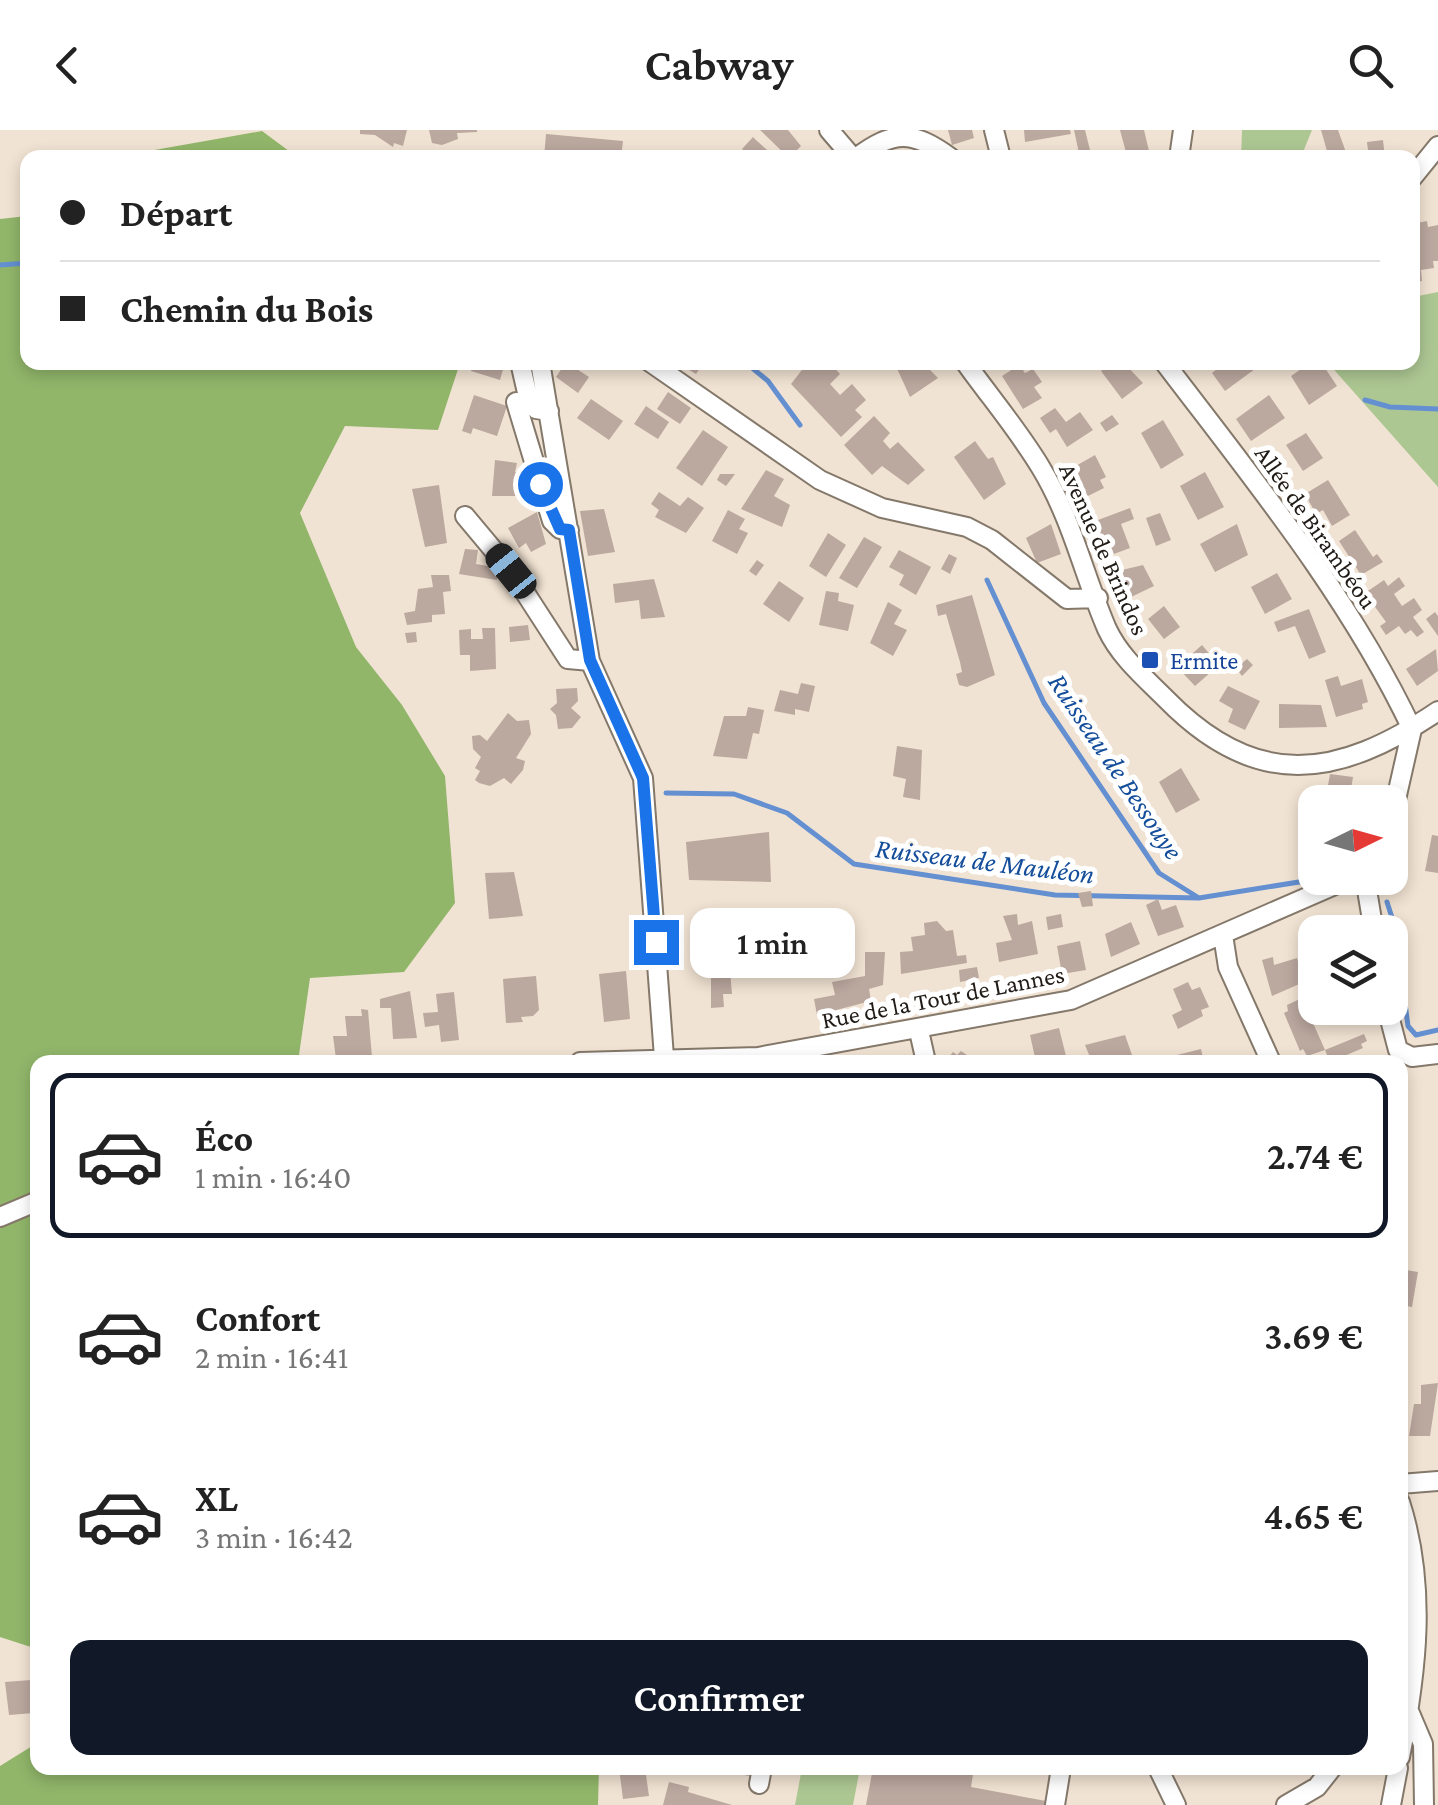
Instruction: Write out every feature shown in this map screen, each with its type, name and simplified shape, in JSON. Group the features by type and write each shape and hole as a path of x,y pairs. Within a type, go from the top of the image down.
{"street":[{"path":"829,130 848,150"},
{"path":"863,150 876,138 897,132 918,134 940,150"},
{"path":"1420,168 1438,146"},
{"path":"522,370 528,397 536,409 549,411"},
{"path":"541,370 590,660 643,778 664,1055"},
{"path":"662,370 820,480 882,508 967,527 992,540 1066,600 1098,598"},
{"name":"Avenue de Brindos","path":"971,370 1040,467 1075,534 1108,630 1137,670 1187,721 1245,757 1287,766 1352,756 1412,729 1438,711"},
{"name":"Allée de Birambéou","path":"1170,370 1267,497 1362,637 1412,729"},
{"path":"516,402 552,521 560,529 569,530"},
{"path":"465,516 511,571 568,659 590,660"},
{"path":"1401,785 1404,746 1412,729"},
{"name":"Rue de la Tour de Lannes","path":"785,1055 1071,1000 1313,895"},
{"path":"1223,935 1228,967 1268,1055"},
{"path":"1391,1025 1398,1050 1412,1057 1438,1054"},
{"path":"919,1030 924,1055"},
{"path":"0,1217 30,1204"},
{"path":"1408,1483 1438,1481"},
{"path":"1408,1528 1414,1547 1418,1596 1408,1690"},
{"path":"1408,1722 1424,1744 1424,1805"},
{"path":"1054,1805 1060,1775"},
{"path":"1161,1775 1176,1805"},
{"path":"1286,1805 1317,1787 1326,1775"},
{"path":"1390,1805 1396,1775"}],"green space":[{"path":"1242,130 1312,130 1304,150 1241,150"},
{"path":"262,131 288,150 155,150"},
{"path":"20,217 20,370 458,370 438,430 345,426 300,513 356,647 402,705 445,776 455,903 404,972 310,978 299,1055 30,1055 30,1647 0,1637 0,219"},
{"path":"1438,292 1438,487 1334,370 1420,370 1420,296"},
{"path":"30,1747 30,1775 599,1775 598,1805 0,1805 0,1766"},
{"path":"801,1775 859,1775 853,1805 795,1805"}],"building":[{"path":"360,130 407,130 403,146 394,143 393,147 375,135 360,134"},
{"path":"429,130 477,132 457,133 458,139 442,145 432,143"},
{"path":"760,130 788,130 801,146 797,150 781,150"},
{"path":"948,130 972,130 974,138 952,145"},
{"path":"1024,130 1070,130 1071,134 1025,142"},
{"path":"1074,130 1085,130 1090,150 1078,150"},
{"path":"1120,130 1144,130 1149,150 1125,150"},
{"path":"1321,130 1338,130 1345,150 1327,150"},
{"path":"546,134 623,141 622,150 545,150"},
{"path":"753,137 767,150 743,150"},
{"path":"1383,140 1384,150 1368,150 1367,142"},
{"path":"1427,221 1428,227 1438,225 1438,261 1433,261 1434,268 1421,270 1420,281 1420,222"},
{"path":"471,370 503,370 500,380"},
{"path":"561,370 578,370 589,377 578,393 556,377"},
{"path":"802,370 836,370 840,374 830,384 840,395 852,384 866,400 855,410 862,417 841,437 791,384"},
{"path":"898,370 930,370 938,378 910,397"},
{"path":"1011,370 1034,370 1042,382 1034,387 1042,398 1023,409 1002,376"},
{"path":"1131,370 1143,383 1122,399 1101,371"},
{"path":"1216,370 1254,370 1225,391 1212,373"},
{"path":"1300,370 1326,370 1337,386 1309,405 1291,376"},
{"path":"668,392 691,408 680,424 657,409"},
{"path":"474,395 507,406 497,436 473,428 471,434 462,431"},
{"path":"1269,395 1285,418 1251,441 1236,419"},
{"path":"591,399 623,421 609,440 577,418"},
{"path":"646,406 669,422 658,439 634,424"},
{"path":"1055,408 1066,422 1080,412 1093,430 1067,447 1056,429 1050,433 1040,418"},
{"path":"1112,415 1119,424 1106,432 1100,423"},
{"path":"874,416 890,433 883,441 890,449 898,442 925,470 908,485 882,466 872,475 844,445"},
{"path":"1163,420 1184,455 1161,469 1141,433"},
{"path":"703,430 728,447 702,486 676,468"},
{"path":"1306,433 1323,458 1303,471 1286,445"},
{"path":"975,441 988,459 993,457 1006,484 984,500 954,457"},
{"path":"1095,455 1106,477 1100,480 1104,488 1088,496 1067,471"},
{"path":"495,460 517,463 515,472 525,474 523,496 492,496"},
{"path":"766,470 784,479 774,496 790,505 782,527 741,509"},
{"path":"1205,472 1224,507 1198,520 1180,486"},
{"path":"720,474 735,474 726,486 717,480"},
{"path":"1328,480 1350,515 1332,526 1323,510 1316,514 1305,494"},
{"path":"439,485 447,543 425,547 412,489"},
{"path":"659,492 680,506 688,497 704,508 686,533 655,517 659,510 651,504"},
{"path":"1130,508 1134,519 1121,524 1130,548 1114,554 1111,547 1102,550 1094,530 1101,527 1098,520"},
{"path":"604,509 615,552 588,556 580,511"},
{"path":"728,510 745,519 739,529 748,533 737,554 712,541"},
{"path":"537,512 546,544 531,552 526,543 519,548 508,528"},
{"path":"1160,513 1171,540 1156,546 1146,518"},
{"path":"1051,524 1061,554 1037,563 1026,538"},
{"path":"1237,524 1248,555 1215,572 1200,544"},
{"path":"1355,530 1373,557 1377,554 1383,562 1361,575 1339,541"},
{"path":"828,533 846,545 826,577 809,566"},
{"path":"864,537 882,547 857,588 839,578"},
{"path":"465,549 478,550 476,564 499,568 497,580 459,574"},
{"path":"899,550 931,567 916,595 899,585 904,575 889,567"},
{"path":"949,554 957,558 950,574 941,569"},
{"path":"757,560 764,565 756,576 749,571"},
{"path":"1143,565 1154,586 1129,598 1118,571"},
{"path":"1277,573 1292,599 1265,614 1251,587"},
{"path":"431,575 449,575 451,591 443,592 445,614 432,615 432,622 407,625 404,613 415,611 418,589 433,587"},
{"path":"1399,577 1405,586 1394,594 1402,606 1414,598 1422,610 1413,617 1424,632 1417,637 1411,630 1405,634 1399,626 1386,635 1380,626 1386,622 1365,593 1384,580 1388,586"},
{"path":"654,579 665,617 641,619 639,600 615,603 613,584"},
{"path":"779,581 804,598 789,622 763,604"},
{"path":"826,591 839,593 838,601 854,605 848,631 819,625"},
{"path":"972,595 995,675 967,687 959,685 956,674 962,672 960,662 946,614 938,616 936,605"},
{"path":"888,602 902,610 894,624 907,630 893,656 870,643"},
{"path":"1164,606 1180,627 1164,639 1148,619"},
{"path":"1309,609 1326,652 1309,659 1295,626 1278,632 1274,622"},
{"path":"1435,612 1438,616 1438,636 1426,619"},
{"path":"528,625 530,640 510,642 509,627"},
{"path":"482,628 495,628 496,669 470,671 470,655 460,655 459,630 471,629 471,639 483,639"},
{"path":"416,632 417,642 407,643 405,633"},
{"path":"1202,645 1219,665 1195,686 1177,667"},
{"path":"1436,649 1438,671 1417,686 1406,669"},
{"path":"1247,659 1253,665 1242,676 1236,668"},
{"path":"1338,676 1341,686 1362,679 1368,702 1362,704 1363,709 1336,717 1325,680"},
{"path":"801,683 815,686 809,712 795,709 795,715 774,711 780,690 798,694"},
{"path":"1228,686 1260,701 1245,730 1228,722 1233,709 1219,701"},
{"path":"577,688 578,701 571,708 581,717 572,728 558,729 556,715 550,709 557,703 556,689"},
{"path":"1279,704 1321,705 1327,727 1279,728"},
{"path":"748,707 764,710 759,734 753,733 747,759 713,756 724,716 746,716"},
{"path":"508,713 517,721 529,720 531,734 516,758 525,761 523,770 511,784 504,778 490,786 479,783 475,780 480,771 475,768 481,757 473,749 472,736 480,735 487,741"},
{"path":"897,746 922,750 920,800 903,797 906,779 893,776"},
{"path":"1181,768 1200,800 1176,813 1159,782"},
{"path":"1330,774 1353,777 1352,785 1328,785"},
{"path":"769,832 771,882 689,880 686,842"},
{"path":"1432,835 1438,836 1438,873 1425,871"},
{"path":"514,872 523,916 489,919 485,873"},
{"path":"1091,891 1093,906 1082,907 1078,893"},
{"path":"1158,899 1162,910 1176,905 1184,927 1158,936 1146,905"},
{"path":"767,908 769,929 745,932 743,910"},
{"path":"1017,914 1018,925 1032,921 1038,954 999,962 996,943 1012,940 1003,916"},
{"path":"1061,914 1063,927 1048,930 1046,917"},
{"path":"937,921 946,931 953,930 957,956 966,955 967,963 901,974 900,952 913,951 911,937 925,935 924,923"},
{"path":"1131,922 1140,944 1111,957 1105,934"},
{"path":"1080,941 1086,970 1062,974 1057,946"},
{"path":"728,947 732,994 723,994 724,1007 711,1008 711,972 706,972 705,949"},
{"path":"865,952 885,952 883,985 869,989 871,1001 817,1015 814,999 835,995 832,982 865,976"},
{"path":"1273,957 1274,965 1297,958 1298,985 1272,996 1262,960"},
{"path":"977,967 979,978 960,982 959,970"},
{"path":"626,971 630,1019 604,1022 599,974"},
{"path":"536,976 539,1010 533,1016 521,1017 523,1022 506,1023 503,979"},
{"path":"1188,982 1192,990 1200,987 1209,1007 1201,1010 1203,1016 1178,1029 1172,1015 1182,1010 1173,989"},
{"path":"410,991 417,1038 393,1039 391,1008 380,1008 380,999"},
{"path":"454,992 459,1040 441,1042 439,1025 425,1027 423,1013 438,1012 436,994"},
{"path":"1298,1000 1298,1025 1314,1025 1325,1050 1310,1055 1300,1051 1284,1013 1288,1011 1287,1005"},
{"path":"361,1009 368,1010 372,1055 335,1055 333,1036 347,1036 345,1016 362,1016"},
{"path":"1059,1028 1066,1055 1034,1055 1030,1035"},
{"path":"1364,1034 1367,1041 1361,1044 1363,1048 1346,1055 1327,1055 1325,1050"},
{"path":"1125,1035 1132,1055 1089,1055 1085,1045"},
{"path":"1201,1049 1202,1055 1177,1055"},
{"path":"1408,1270 1418,1272 1412,1307 1408,1306"},
{"path":"1438,1383 1430,1436 1409,1436 1414,1404 1421,1404 1421,1385"},
{"path":"30,1680 30,1713 9,1715 5,1682"},
{"path":"620,1775 646,1775 649,1796 623,1799"},
{"path":"872,1775 973,1775 971,1787 1046,1801 1045,1805 866,1805"},
{"path":"669,1782 689,1787 688,1792 732,1805 663,1805"}],"waterway":[{"name":"Ruisseau de Bessouye","path":"0,265 20,264"},
{"name":"Ruisseau de Bessouye","path":"755,370 768,381 800,425"},
{"path":"1365,400 1390,407 1438,409"},
{"name":"Ruisseau de Bessouye","path":"987,580 1044,703 1159,873 1199,898 1298,882"},
{"name":"Ruisseau de Mauléon","path":"666,793 734,794 787,813 854,864 1055,895 1199,898"},
{"name":"Ruisseau de Bessouye","path":"1387,902 1395,927 1408,1026 1416,1035 1438,1030"}],"place":[{"name":"Ermite","path":"1150,660"}],"route":[{"path":"540,484 552,521 560,529 569,530 590,660 643,778 656,942"}]}
